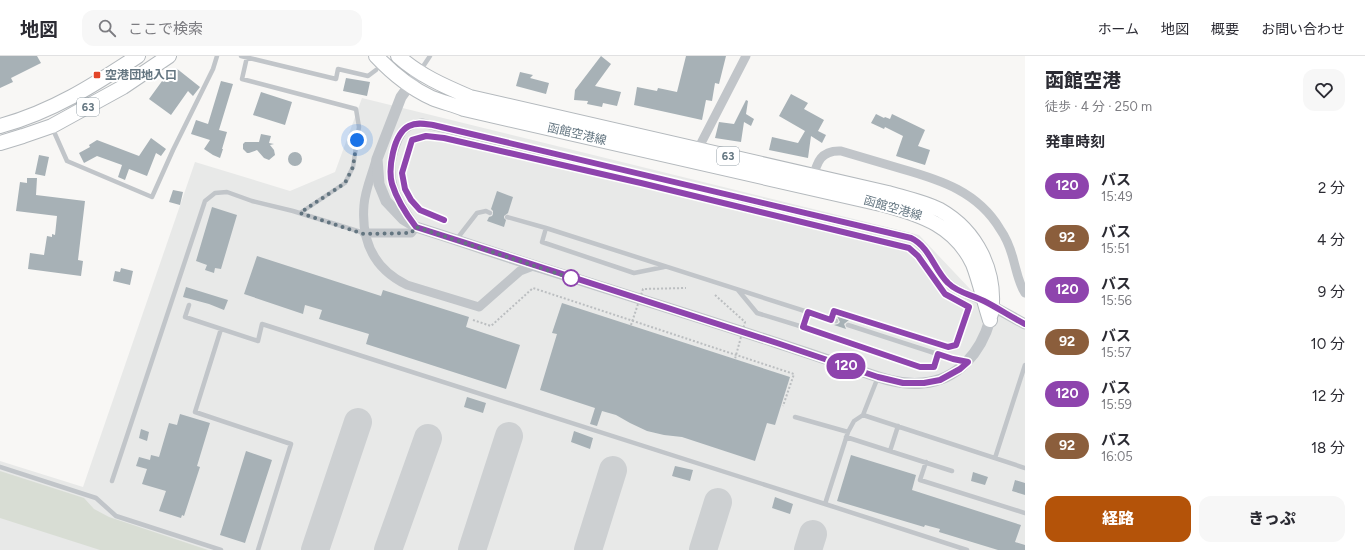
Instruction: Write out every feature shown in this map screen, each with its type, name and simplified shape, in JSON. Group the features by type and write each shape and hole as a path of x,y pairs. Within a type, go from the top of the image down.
{"main road":[{"name":"63","path":"0,126 33,115 65,101 92,86 138,56"},
{"name":"函館空港線","path":"376,56 409,85 432,98 464,109 811,182"},
{"name":"函館空港線","path":"398,56 419,72 438,83 470,97 698,149 915,213 934,222 955,238 963,247 973,264 988,303 990,320"},
{"name":"63","path":"0,143 52,126 123,87 167,57"}],"street":[{"path":"698,149 746,56"},
{"path":"419,72 401,97 394,112 377,159 364,204 364,234 373,255 379,265 407,285 479,307 520,271 533,266"},
{"path":"416,227 396,195 390,169 392,154 403,131 414,124 422,124 911,238 918,241 947,282 954,288 988,303 1025,324"},
{"path":"811,182 816,166 821,158 826,153 841,151 938,179 959,189 977,202 1001,229 1011,249 1021,286 1025,294"},
{"path":"377,159 379,184 386,201 403,218 416,227 878,377 903,383 924,383 940,380 950,375 968,362 986,332 990,320"},
{"path":"364,234 411,233 416,227"}],"lane":[{"path":"55,134 68,161 152,196 213,69 217,56"},
{"path":"241,56 336,79 338,69 368,76 376,70"},
{"path":"419,72 430,56"},
{"path":"247,57 242,79 356,109 359,127 358,134 353,167 345,183 300,213"},
{"path":"444,220 420,210 411,200 405,189 402,173 412,140 426,136 444,138 641,183 909,248 918,256 945,294 969,307 956,345 948,347 834,311 834,320 546,228 507,217"},
{"path":"112,481 205,201 215,193 227,192 252,201 300,213 364,234"},
{"path":"456,240 477,213 486,211 490,213"},
{"path":"546,228 542,242 634,273 666,266"},
{"path":"738,290 757,313 920,367 934,367 938,354"},
{"path":"189,305 185,317 258,341 262,324 967,550"},
{"path":"803,327 808,312"},
{"path":"848,325 953,359 968,362"},
{"path":"221,329 195,412 291,444 258,550"},
{"path":"995,458 1025,365"},
{"path":"826,504 847,435 854,421 863,415 878,377"},
{"path":"863,415 1025,468"},
{"path":"796,418 952,471"},
{"path":"890,451 898,426"},
{"path":"926,462 920,480 1025,513"},
{"path":"0,467 96,498 116,516 221,550"}],"path":[{"path":"473,320 491,326 533,288 794,374 783,406"},
{"path":"631,325 643,289 686,288"},
{"path":"715,295 746,322 735,359"}],"shaded area":[{"path":"362,98 919,235 971,290 1025,319 1025,550 0,550 0,461 83,487 195,162 290,191 335,172"},
{"path":"0,471 84,498 94,509 109,517 208,550 100,550 0,518"}],"building":[{"path":"0,56 37,56 41,63 11,78 13,82 0,88"},
{"path":"601,56 611,64 595,86 621,92 617,106 603,103 602,107 587,104 588,101 574,100 575,90"},
{"path":"686,56 726,56 719,84 715,83 712,101 706,100 702,120 634,105 637,87 657,91 658,88 677,92"},
{"path":"176,68 200,87 193,96 188,91 171,115 149,99 165,77"},
{"path":"520,72 533,75 530,78 549,83 546,94 516,86"},
{"path":"346,78 370,82 367,96 343,91"},
{"path":"221,81 233,84 219,130 227,132 220,158 204,149 210,140 191,134 196,120 208,124"},
{"path":"261,92 292,102 285,125 253,115"},
{"path":"791,94 808,103 804,109 824,120 818,131 826,135 822,143 811,136 808,158 769,150 772,137 798,143 805,131 779,116"},
{"path":"746,100 748,101 746,114 754,119 751,126 744,122 741,142 715,138 719,122 734,124"},
{"path":"876,114 890,119 892,114 925,130 918,146 930,150 925,165 896,156 903,136 885,127 884,129 871,123"},
{"path":"261,134 271,136 269,143 274,144 270,145 274,150 275,155 269,160 264,158 257,150 247,153 243,149 243,144 245,142 259,142"},
{"path":"151,138 166,149 161,156 156,153 147,176 129,169 125,180 118,177 122,165 97,156 84,163 79,153 90,147 89,145 97,140 139,156"},
{"path":"292,152 298,152 302,156 302,162 298,166 292,166 288,162 288,156"},
{"path":"39,155 49,157 45,176 35,174"},
{"path":"27,178 37,178 36,195 85,201 78,260 83,261 81,276 28,269 30,253 44,255 47,236 52,237 52,234 55,235 57,216 16,211 20,182 27,183"},
{"path":"173,190 183,192 180,205 169,202"},
{"path":"497,191 513,197 508,213 504,216 506,220 504,227 487,221 493,214 491,209"},
{"path":"212,207 237,215 221,269 215,268 214,273 205,270 207,265 196,261"},
{"path":"257,256 381,296 383,290 469,317 466,327 520,345 506,389 366,344 369,334 319,319 322,310 305,305 303,314 244,294"},
{"path":"121,268 133,271 130,285 113,281 115,271 120,272"},
{"path":"186,287 228,300 224,310 183,297"},
{"path":"562,303 790,377 775,425 767,423 755,461 682,437 647,431 616,415 602,411 597,426 590,424 595,408 540,390 557,334 552,333"},
{"path":"837,316 849,320 844,324 846,329 834,325 840,322"},
{"path":"467,397 486,403 483,413 464,407"},
{"path":"180,414 210,423 197,466 200,467 184,516 182,515 181,518 159,511 166,491 142,484 147,469 136,466 139,457 150,460 151,455 159,457 169,423 177,425"},
{"path":"141,429 149,432 147,441 139,438"},
{"path":"574,431 593,438 590,449 571,442"},
{"path":"246,451 272,460 245,543 220,535"},
{"path":"851,455 916,475 912,490 1021,525 1015,542 1025,545 1025,550 998,550 939,532 940,529 925,525 924,527 837,501"},
{"path":"675,466 693,470 690,481 672,476"},
{"path":"973,472 988,477 985,485 971,481"},
{"path":"1015,480 1025,483 1025,495 1012,491"},
{"path":"775,497 793,504 790,514 772,508"}],"taxiway":[{"path":"315,550 358,422"},
{"path":"472,550 509,436"},
{"path":"388,550 428,438"},
{"path":"588,550 613,470"},
{"path":"703,550 718,502"},
{"path":"808,550 813,534"}],"bus line":[{"name":"120","path":"444,220 420,210 411,200 405,189 402,173 412,140 426,136 444,138 641,183 909,248 918,256 945,294 969,307 956,345 948,347 834,311 831,320 808,312 803,327 920,367 934,367 938,354 968,362 960,369 940,380 924,383 903,383 878,377 416,227 398,200 390,177 392,154 399,137 403,131 414,124 433,125 911,238 918,241 947,282 954,288 984,301 1025,324"}],"place":[{"name":"空港団地入口","path":"97,75"}],"route":[{"path":"357,140 353,167 345,183 300,213 364,234 411,233 416,227 571,278"}]}
